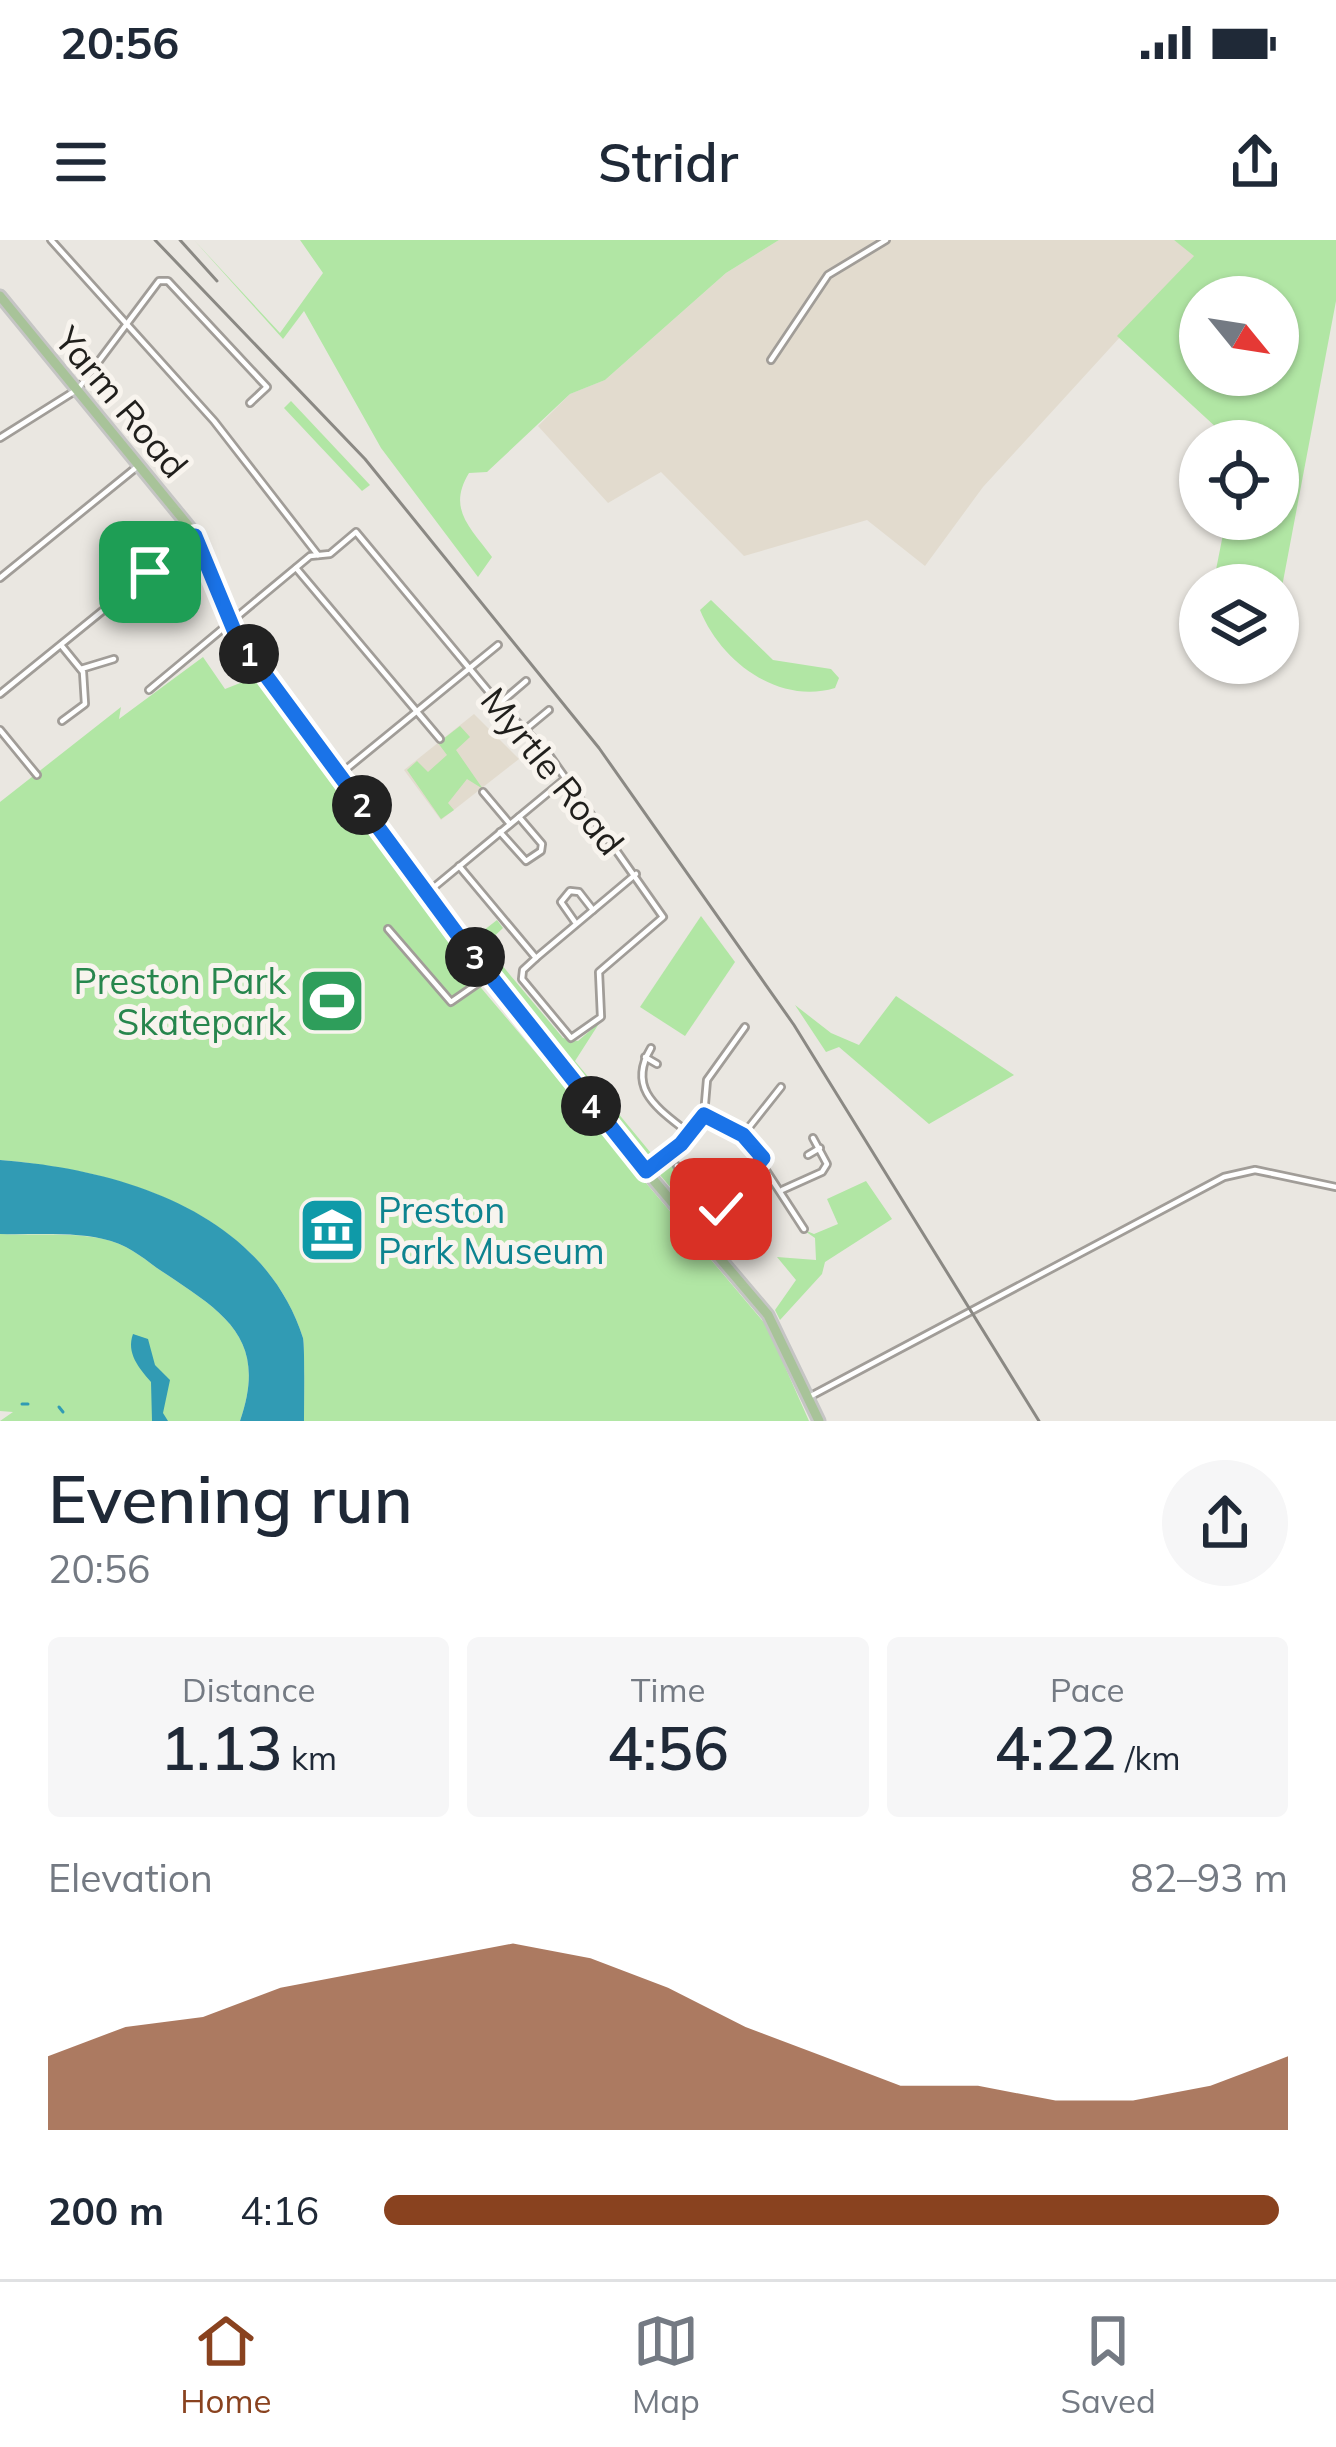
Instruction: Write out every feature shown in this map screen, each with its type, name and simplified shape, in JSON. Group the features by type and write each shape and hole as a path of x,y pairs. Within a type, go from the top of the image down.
{"main road":[{"name":"Yarm Road","path":"0,296 195,536 229,624 427,893 646,1171 765,1312 819,1421"}],"street":[{"path":"51,240 227,437 318,555 149,690"},
{"path":"771,359 829,275 886,240"},
{"path":"0,438 77,389 159,280 168,280 267,387 250,403"},
{"path":"0,578 138,466"},
{"name":"Myrtle Road","path":"318,555 330,554 356,532 566,777 663,917 598,972 601,1017 574,1038 522,979 523,970 536,958"},
{"path":"0,694 195,536"},
{"path":"296,568 440,739"},
{"path":"61,645 81,669 85,704 62,722"},
{"path":"339,775 497,645"},
{"path":"81,669 113,659"},
{"path":"499,704 526,681"},
{"path":"526,729 549,710"},
{"path":"0,730 37,775"},
{"path":"427,893 566,777"},
{"path":"483,792 510,824"},
{"path":"500,832 526,861 542,851 542,844 519,817"},
{"path":"459,866 536,958 636,874"},
{"path":"577,924 562,897 577,890 593,910"},
{"path":"388,929 451,1002 490,975"},
{"path":"646,1171 690,1134 704,1115 707,1080 745,1027"},
{"path":"729,1035 736,1041"},
{"path":"651,1048 641,1086 690,1134"},
{"path":"645,1057 657,1064"},
{"path":"743,1135 781,1087"},
{"path":"774,1095 782,1102"},
{"path":"704,1115 743,1135 763,1158 804,1228"},
{"path":"782,1190 822,1172 827,1164 813,1138"},
{"path":"808,1155 820,1148"},
{"path":"721,1209 763,1158"},
{"path":"677,1166 728,1217"},
{"path":"808,1397 1050,1265 1245,1171 1336,1187"},
{"path":"675,1180 684,1174"},
{"path":"790,1225 799,1220"}],"shaded area":[{"path":"779,240 1174,240 1195,255 983,487 925,566 867,520 744,556 661,472 608,503 538,426 570,394 605,380 726,273"},
{"path":"474,714 519,759 441,820 404,770"}],"green space":[{"path":"194,240 280,333 323,273 300,240 779,240 726,273 605,380 570,394 487,472 469,473 461,507 469,527 492,557 478,577 381,448 304,311 283,339"},
{"path":"1174,240 1336,240 1336,301 1299,497 1299,420 1208,420 1182,396 1299,396 1299,276 1179,276 1179,393 1117,336 1194,256"},
{"path":"291,401 370,485 362,491 284,408"},
{"path":"1222,540 1291,540 1286,564 1217,564"},
{"path":"711,600 773,660 831,669 839,678 835,688 793,690 754,675 722,647 710,629 700,610"},
{"path":"203,657 225,689 258,676 482,989 767,1326 809,1421 304,1421 303,1338 283,1294 255,1258 220,1228 137,1187 91,1174 0,1160 0,802 121,707 119,719"},
{"path":"460,726 470,737 456,750 483,789 467,779 448,803 454,810 441,819 407,770 417,761 428,772 447,755 438,743"},
{"path":"701,916 735,962 685,1036 640,1007"},
{"path":"497,920 503,928 485,945 563,1038 578,1041 600,1022 575,1061 655,1158 643,1156 470,941"},
{"path":"896,996 1014,1075 929,1124 839,1047 826,1052 795,1005 831,1033 859,1045"},
{"path":"673,1158 677,1171 672,1180 685,1179 719,1211 719,1236 738,1257 733,1260 660,1175"},
{"path":"866,1181 892,1219 825,1262 822,1274 780,1320 775,1310 796,1280 777,1257 816,1260 815,1238 802,1229 814,1234 838,1224 827,1199"},
{"path":"0,1234 111,1241 134,1251 207,1302 236,1332 245,1349 249,1369 240,1421 0,1421 13,1412 0,1411"}],"water":[{"path":"0,1160 91,1174 137,1187 180,1204 255,1257 283,1294 303,1338 304,1421 240,1421 249,1369 236,1332 207,1302 134,1251 85,1236 0,1234"},
{"path":"133,1334 148,1339 155,1365 170,1380 163,1413 168,1421 152,1421 151,1382 132,1354"}],"waterway":[{"path":"22,1404 28,1404"},
{"path":"59,1407 63,1412"}],"railway":[{"path":"155,240 365,459 599,748 794,1025 1039,1421"},
{"path":"180,240 217,281"}],"place":[{"name":"Preston Park Skatepark","path":"332,1001"},
{"name":"Preston Park Museum","path":"332,1230"}],"route":[{"path":"150,572 195,536 236,635 457,934 646,1171 681,1144 704,1115 743,1135 763,1158 747,1171 741,1188 721,1209"}]}
